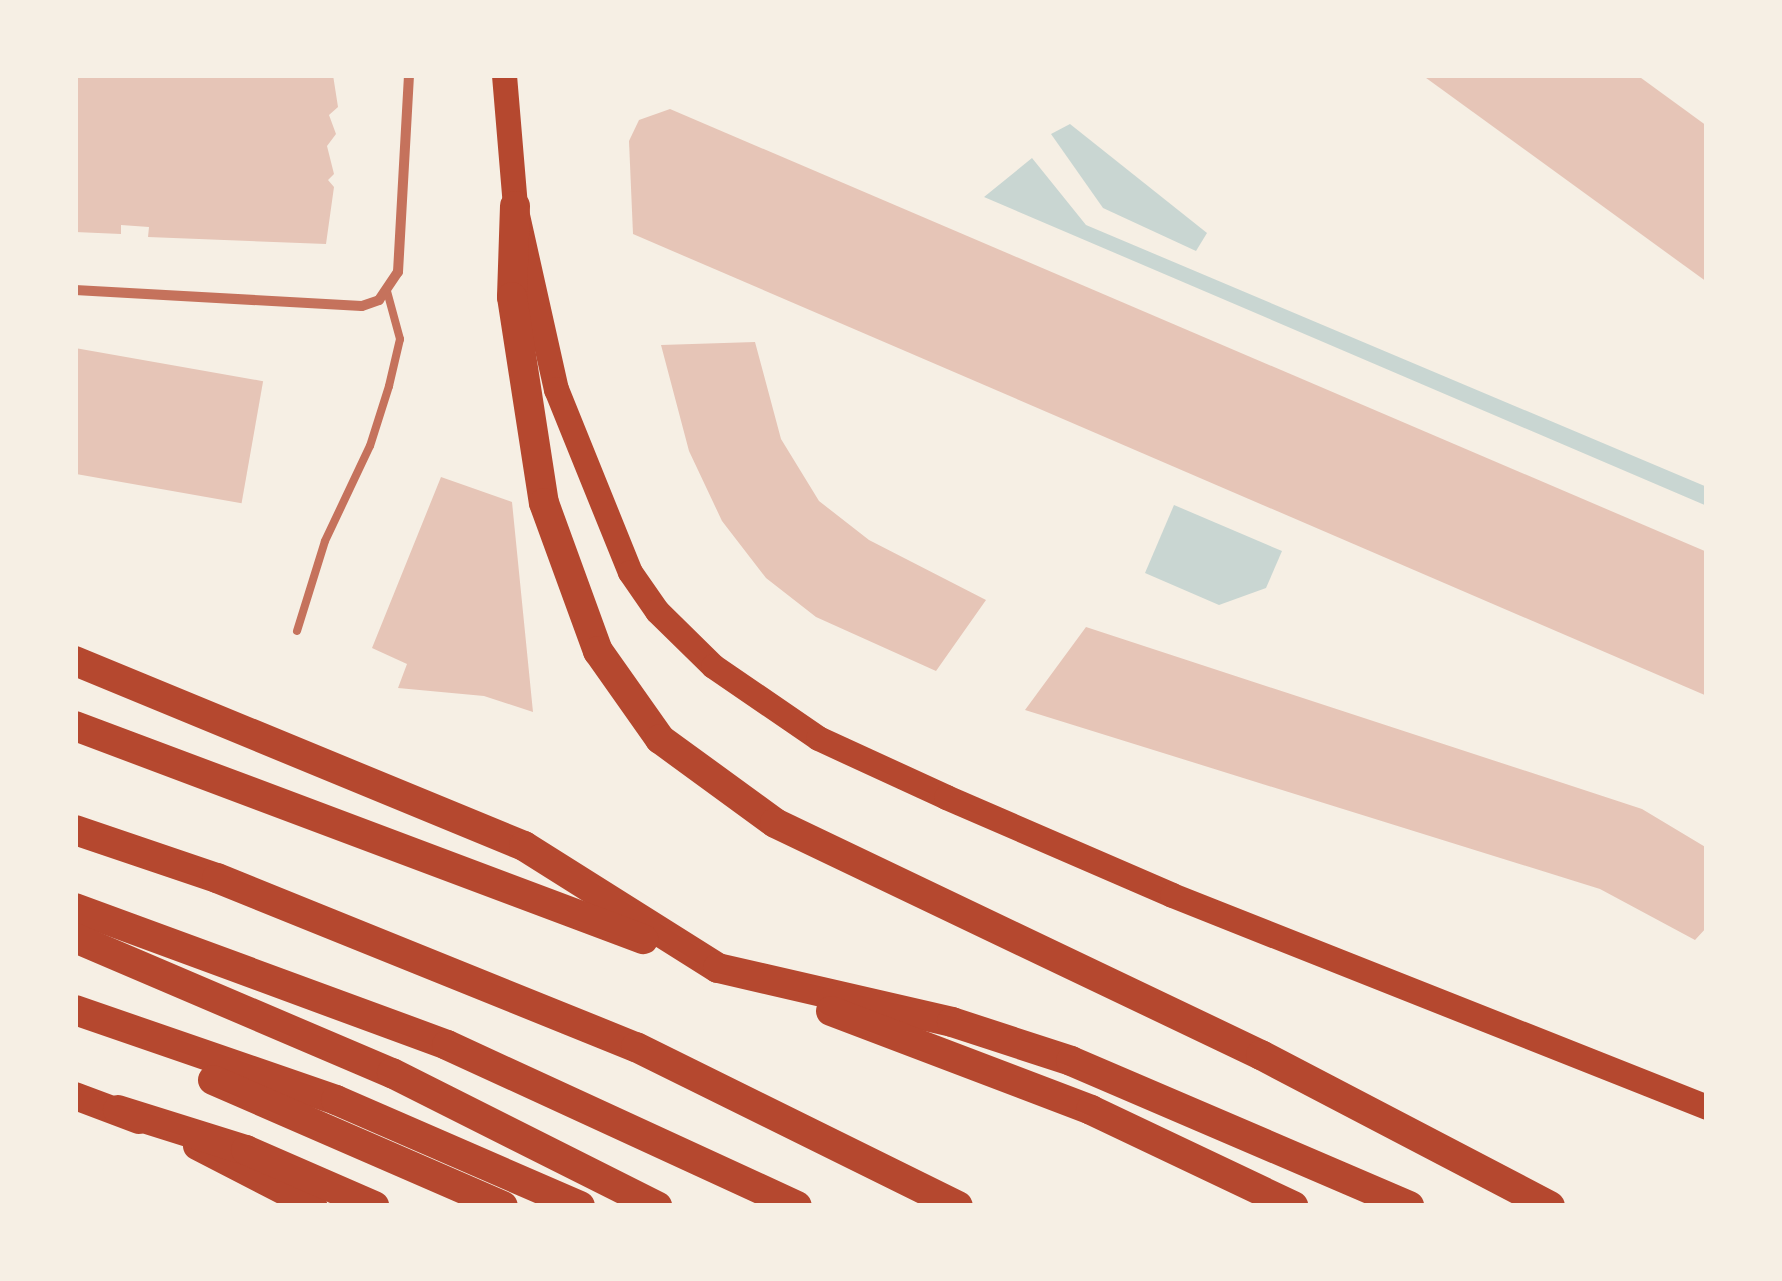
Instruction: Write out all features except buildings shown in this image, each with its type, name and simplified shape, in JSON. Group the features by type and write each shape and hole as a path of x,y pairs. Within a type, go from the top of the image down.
{"highway":[{"path":"515,206 512,298 544,503 598,651 660,739 774,824 1262,1055 1550,1206"},
{"path":"75,661 524,846 718,968 952,1022 1071,1062 1409,1206"},
{"path":"75,726 1090,1110 1293,1206"},
{"path":"75,830 252,892 618,1040 958,1206"},
{"path":"75,908 447,1045 797,1206"},
{"path":"75,938 392,1073 657,1206"},
{"path":"75,1012 503,1206"},
{"path":"75,1012 336,1100 580,1206"},
{"path":"75,1096 246,1150 374,1206"},
{"path":"118,1110 314,1206"}],"main road":[{"path":"504,75 515,206 556,389 614,540 656,612 752,696 818,738 1172,895 1707,1107"}],"street":[{"path":"75,290 362,306 387,292 400,257 409,75"}],"lane":[{"path":"296,631 390,386 400,339 387,292"}],"shaded area":[{"path":"1070,124 1207,233 1196,251 1103,208 1051,134"},
{"path":"1032,158 1086,225 1707,487 1707,506 984,197"},
{"path":"1174,505 1282,551 1266,588 1219,605 1145,573"}]}
